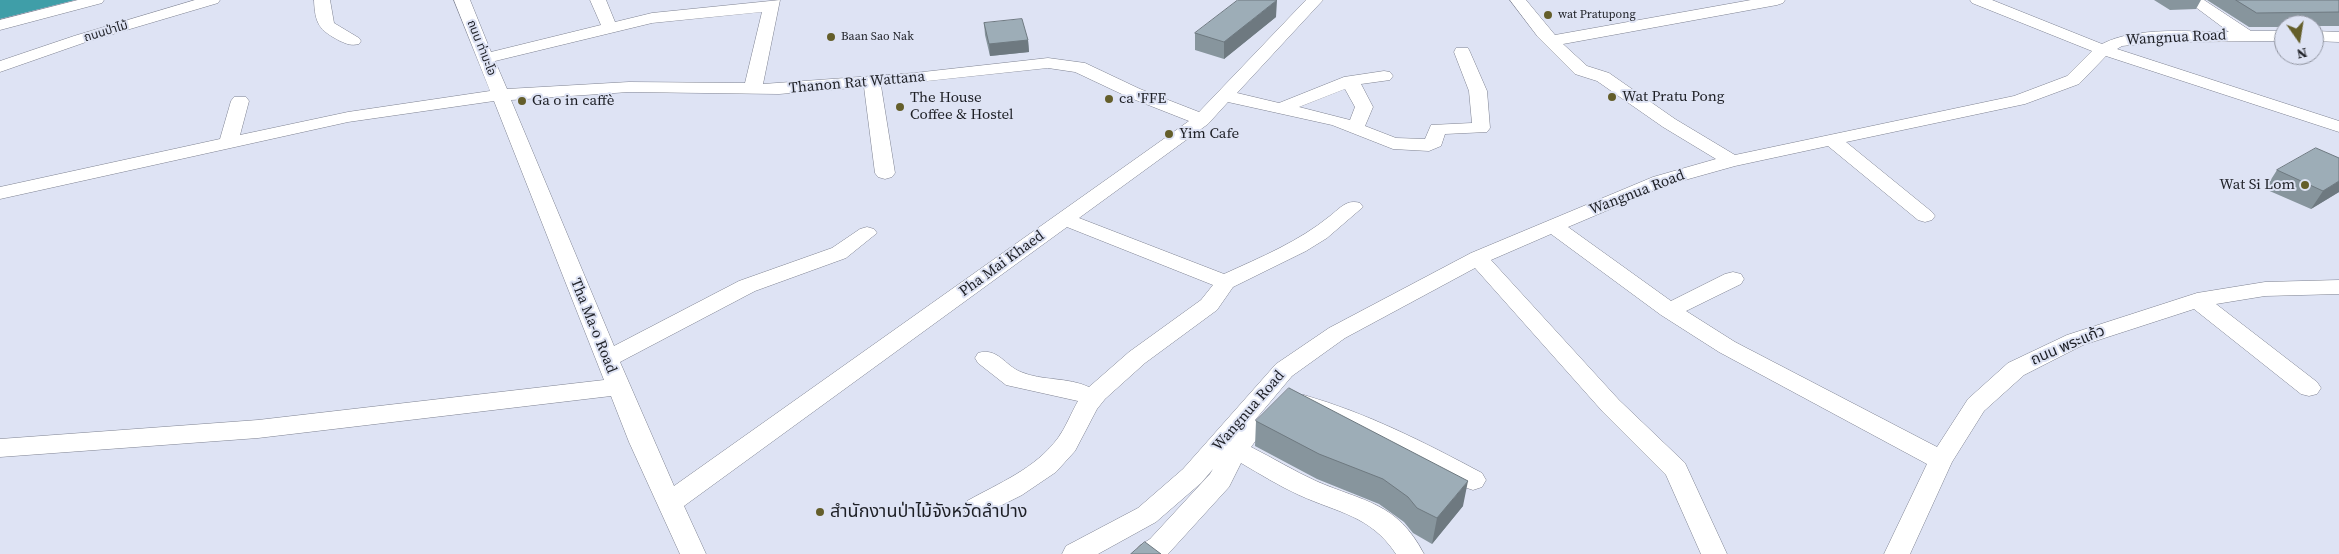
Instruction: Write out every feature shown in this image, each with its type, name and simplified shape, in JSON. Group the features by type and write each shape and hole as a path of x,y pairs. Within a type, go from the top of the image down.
{"street":[{"path":"0,25 96,0"},
{"name":"ถนนป่าไม้","path":"0,67 80,39 212,0"},
{"path":"322,0 323,19 326,26 353,41"},
{"name":"ถนน ท่ามะโอ","path":"462,0 500,95"},
{"path":"598,0 610,28"},
{"name":"Pha Mai Khaed","path":"669,504 1202,120 1315,0"},
{"path":"1518,0 1551,41 1581,70 1603,77 1669,122 1732,161"},
{"path":"1551,41 1777,0"},
{"path":"1978,0 2104,50 2339,127"},
{"path":"2194,0 2245,35"},
{"path":"486,58 652,18 771,3 753,88"},
{"name":"Wangnua Road","path":"1075,554 1146,516 1192,476 1276,395 1284,370 1337,333 1478,258 1660,181 1732,161 2019,100 2073,80 2104,50 2118,42 2159,37 2274,36"},
{"path":"2324,36 2339,36"},
{"path":"1224,96 1337,121 1393,143 1424,146 1433,143 1437,129 1481,128 1478,91 1462,52"},
{"name":"Thanon Rat Wattana","path":"0,193 348,117 500,95 629,87 779,89 872,82 1048,63 1079,67 1134,93 1202,120"},
{"path":"1282,108 1350,81 1384,76"},
{"path":"1350,81 1364,107 1355,128"},
{"path":"872,82 884,173"},
{"name":"Tha Ma-o Road","path":"500,95 618,387 692,554"},
{"path":"228,144 240,101"},
{"path":"1831,139 1869,168 1925,216"},
{"path":"976,508 1036,475 1049,464 1073,436 1084,410 1093,398 1125,368 1209,305 1225,282 1300,247 1353,207"},
{"path":"1064,220 1225,282"},
{"path":"1554,226 1669,310 1727,347 1941,460"},
{"path":"607,359 649,339 747,286 839,253 867,233"},
{"path":"1478,258 1611,406 1676,470 1714,554"},
{"path":"1669,310 1733,279"},
{"name":"ถนน พระแก้ว","path":"1897,554 1941,460 1976,405 2016,369 2075,340 2197,300 2265,289 2339,287"},
{"path":"2197,300 2309,388"},
{"path":"986,358 1014,379 1078,391 1093,398"},
{"path":"0,448 258,429 618,387"},
{"path":"1161,551 1220,480 1235,450 1256,425 1276,395 1330,410 1371,425 1473,480"},
{"path":"1235,450 1307,488 1364,510 1395,531 1411,554"}],"water":[{"path":"0,0 75,0 0,19"}],"building":[{"path":"1238,0 1277,0 1224,42 1195,33"},
{"path":"2236,0 2339,0 2339,12 2257,13"},
{"path":"1022,19 1028,40 989,44 984,23"},
{"path":"2316,148 2339,158 2339,181 2323,191 2277,170"},
{"path":"1289,388 1468,481 1437,518 1417,508 1408,497 1383,479 1319,454 1256,421"},
{"path":"1145,542 1161,554 1131,554"}],"place":[{"name":"wat Pratupong","path":"1548,15"},
{"name":"Baan Sao Nak","path":"831,37"},
{"name":"Wat Pratu Pong","path":"1612,97"},
{"name":"ca 'FFE","path":"1109,99"},
{"name":"Ga o in caffè","path":"522,101"},
{"name":"The House Coffee & Hostel","path":"900,107"},
{"name":"Yim Cafe","path":"1169,134"},
{"name":"Wat Si Lom","path":"2305,185"},
{"name":"สำนักงานป่าไม้จังหวัดลำปาง","path":"820,512"}]}
